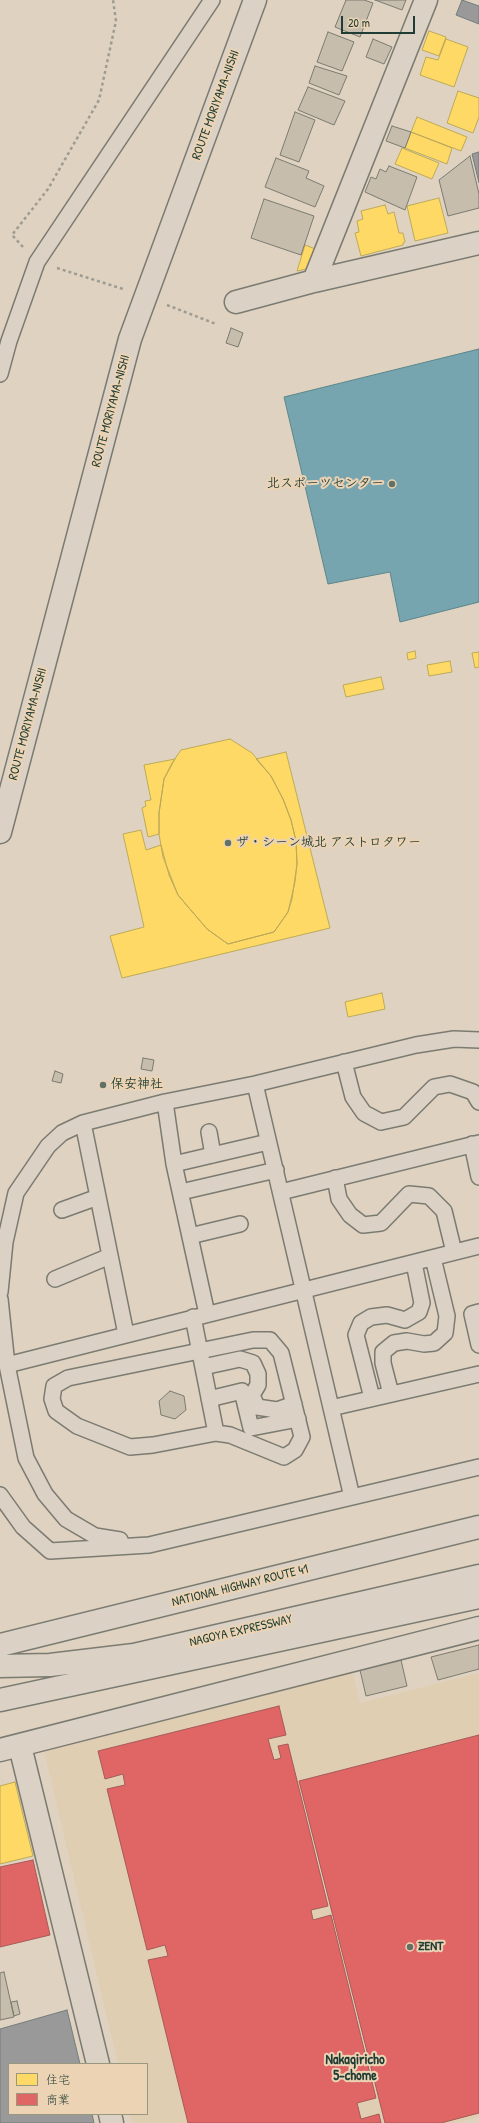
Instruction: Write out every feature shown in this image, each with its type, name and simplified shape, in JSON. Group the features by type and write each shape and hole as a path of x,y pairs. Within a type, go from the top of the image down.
{"main road":[{"name":"ROUTE MORIYAMA-NISHI","path":"0,832 128,347 255,0"},
{"path":"314,281 426,0"},
{"path":"236,302 314,281 479,243"},
{"name":"NATIONAL HIGHWAY ROUTE 41","path":"0,1645 479,1527"},
{"name":"NAGOYA EXPRESSWAY","path":"0,1653 50,1651 132,1640 336,1597 479,1564"},
{"name":"NAGOYA EXPRESSWAY","path":"0,1666 50,1665 134,1655 479,1576"},
{"path":"0,1700 479,1597"},
{"path":"98,2063 10,1748 479,1628"}],"lane":[{"path":"0,374 9,341 38,262 212,0"},
{"path":"0,1292 6,1242 16,1194 48,1146 62,1133 83,1123 165,1102 255,1084 416,1044 454,1039 479,1040"},
{"path":"344,1062 353,1097 364,1113 381,1122 404,1117 434,1087 450,1084 473,1092 479,1102"},
{"path":"255,1084 352,1497"},
{"path":"165,1102 174,1164 190,1236 200,1316 200,1351 216,1433"},
{"path":"83,1123 126,1334"},
{"path":"209,1132 213,1155"},
{"path":"174,1164 268,1142"},
{"path":"281,1192 476,1143 479,1177"},
{"path":"180,1192 276,1170"},
{"path":"335,1178 339,1199 350,1215 363,1225 381,1222 409,1194 429,1196 444,1211 454,1252"},
{"path":"62,1210 98,1198"},
{"path":"190,1236 240,1224"},
{"path":"7,1365 479,1246"},
{"path":"55,1279 110,1256"},
{"path":"391,1394 382,1363 383,1352 394,1343 407,1341 424,1344 434,1343 445,1333 447,1316 433,1258"},
{"path":"372,1398 356,1335 361,1323 371,1317 387,1315 405,1320 419,1312 422,1303 414,1263"},
{"path":"0,1299 1,1337 26,1458 45,1494 66,1519 95,1536 148,1545"},
{"path":"479,1312 472,1314 479,1345"},
{"path":"252,1340 270,1340 281,1353 296,1412 302,1437 295,1450 284,1457 230,1435 216,1433 153,1445 130,1446 77,1426 56,1411 52,1399 54,1386 68,1378 252,1340"},
{"path":"204,1367 240,1359 253,1363 258,1374 258,1385 252,1396 257,1407 296,1412"},
{"path":"331,1408 479,1374"},
{"path":"210,1399 242,1391 251,1428 296,1412"},
{"path":"0,1495 23,1527 50,1551 148,1545 479,1467"}],"path":[{"path":"38,262 12,235 48,189 99,100 116,21 113,0"},
{"path":"56,268 146,296 216,324"}],"shaded area":[{"path":"352,1669 360,1703 479,1673 479,2117 456,2123 132,2123 130,2115 148,2115 148,2063 118,2063 42,1743"}],"building: 住宅":[{"path":"429,31 446,37 439,56 422,50"},
{"path":"446,39 468,47 454,87 420,75 426,57 438,60"},
{"path":"458,91 479,98 479,117 473,133 447,123"},
{"path":"417,117 467,137 461,151 411,132"},
{"path":"411,132 452,148 447,164 405,148"},
{"path":"402,148 439,163 432,179 395,164"},
{"path":"439,198 448,233 415,241 407,206"},
{"path":"385,205 388,214 394,212 399,233 403,233 405,242 403,245 361,256 355,233 359,232 357,221 363,219 361,211"},
{"path":"305,245 318,250 311,268 297,271"},
{"path":"415,651 416,658 408,660 407,653"},
{"path":"479,652 479,667 475,668 472,653"},
{"path":"450,661 452,672 429,676 427,665"},
{"path":"381,677 384,689 346,697 343,685"},
{"name":"ザ・シーン城北 アストロタワー","path":"230,739 252,753 271,776 283,799 291,820 296,841 297,864 295,882 288,912 274,932 228,944 207,929 178,895 163,857 159,834 159,813 164,779 181,750"},
{"path":"286,752 330,928 122,978 110,936 144,927 123,834 141,830 146,850 161,845 169,875 178,895 207,929 228,944 274,932 288,912 292,899 297,864 296,841 291,820 283,799 271,776 256,759"},
{"path":"175,759 164,779 159,813 159,834 148,837 142,808 146,806 145,801 151,800 144,765"},
{"path":"382,993 385,1009 348,1017 345,1002"},
{"path":"15,1782 33,1856 0,1864 0,1786"}],"building: 商業":[{"path":"279,1706 286,1735 268,1739 274,1760 281,1758 278,1746 288,1744 328,1906 311,1910 313,1920 331,1915 376,2098 357,2103 361,2119 379,2114 381,2123 188,2123 148,1960 168,1956 165,1945 147,1950 107,1789 125,1785 123,1774 105,1779 98,1751"},
{"name":"ZENT","path":"479,1735 479,2113 441,2123 385,2123 299,1781"},
{"path":"33,1860 50,1935 0,1947 0,1867"}],"building: 公共":[{"name":"北スポーツセンター","path":"479,349 479,602 400,622 390,572 328,584 284,397"}],"building: 工業":[{"path":"462,0 479,6 479,24 456,15"},
{"path":"479,152 479,183 472,154"},
{"path":"67,2010 80,2063 8,2063 8,2115 92,2115 94,2123 0,2123 0,2029"}],"building: その他":[{"path":"346,0 364,0 373,3 360,37 335,27"},
{"path":"375,0 406,0 402,10"},
{"path":"328,32 354,42 342,71 317,62"},
{"path":"373,39 392,47 384,64 366,57"},
{"path":"315,66 347,76 339,95 309,83"},
{"path":"308,87 345,101 334,125 298,110"},
{"path":"295,112 315,120 299,162 280,155"},
{"path":"392,126 411,132 405,148 386,141"},
{"path":"470,156 479,194 479,208 448,216 439,180"},
{"path":"276,158 309,171 306,178 324,186 315,207 265,187"},
{"path":"389,166 417,177 405,210 365,192 371,177 376,179 380,169 386,172"},
{"path":"264,199 314,216 301,255 251,238"},
{"path":"231,328 243,333 238,347 226,343"},
{"path":"143,1058 154,1060 152,1071 141,1069"},
{"path":"55,1071 63,1074 61,1083 52,1081"},
{"path":"170,1391 184,1396 186,1410 175,1419 161,1415 159,1401"},
{"path":"479,1645 479,1669 438,1680 431,1657"},
{"path":"401,1660 407,1686 366,1696 360,1670"},
{"path":"4,1972 14,2017 0,2020 0,1973"},
{"path":"17,2001 20,2014 14,2016 11,2002"}],"place":[{"name":"北スポーツセンター","path":"392,484"},
{"name":"ザ・シーン城北 アストロタワー","path":"228,843"},
{"name":"保安神社","path":"103,1085"},
{"name":"ZENT","path":"410,1947"}],"district":[{"name":"Nakagiricho 5-chome","path":"355,2068"}]}
